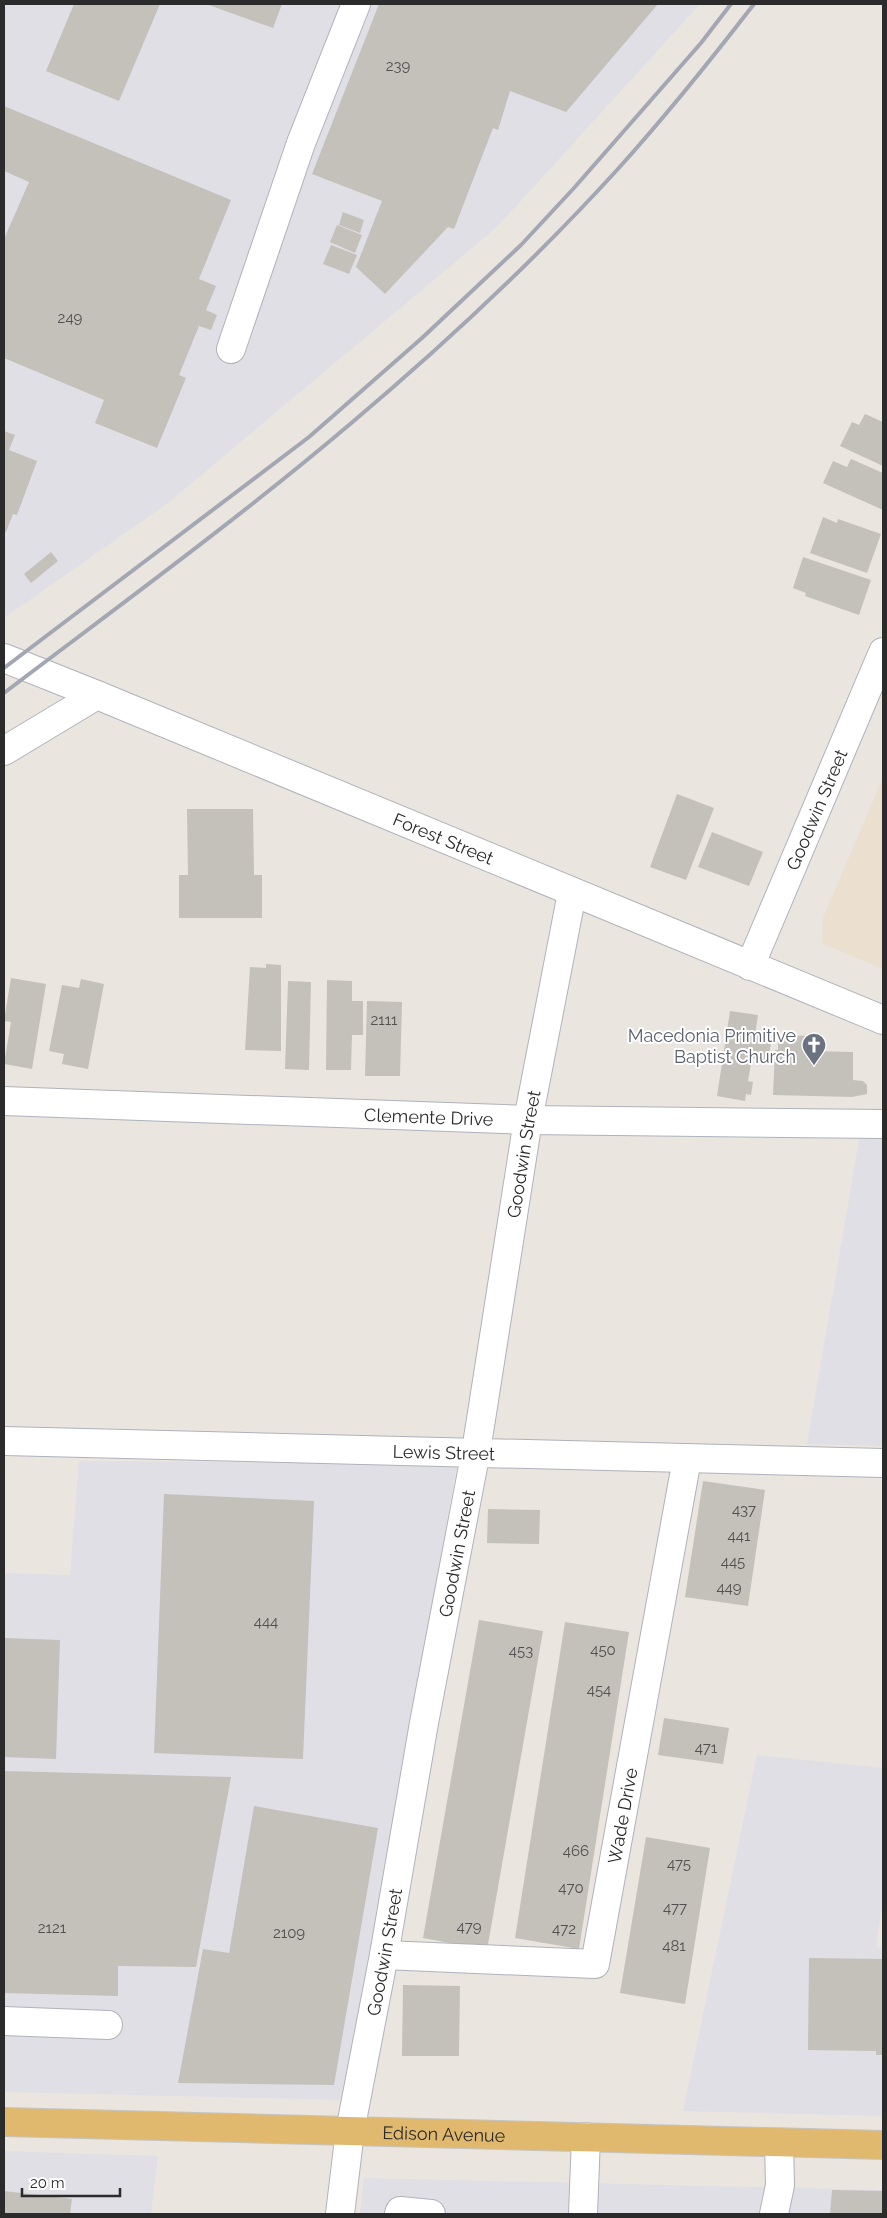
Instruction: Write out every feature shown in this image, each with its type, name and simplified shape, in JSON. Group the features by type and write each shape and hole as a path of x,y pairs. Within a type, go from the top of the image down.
{"main road":[{"name":"Edison Avenue","path":"4,2122 883,2145"}],"street":[{"path":"231,349 301,144 356,4"},
{"name":"Goodwin Street","path":"750,966 877,684 883,652"},
{"name":"Forest Street","path":"4,658 883,1020"},
{"path":"4,751 97,695"},
{"name":"Goodwin Street","path":"340,2214 350,2131 384,1954 425,1713 476,1451 528,1120 572,892"},
{"name":"Clemente Drive","path":"4,1100 528,1120 883,1124"},
{"name":"Lewis Street","path":"4,1441 476,1451 687,1460 883,1463"},
{"name":"Wade Drive","path":"384,1954 595,1964 687,1460"},
{"path":"4,2021 108,2025"},
{"path":"583,2214 586,2137"},
{"path":"774,2214 780,2185 779,2143"},
{"path":"399,2214 400,2211 431,2214"}],"shaded area":[{"path":"4,4 700,4 497,227 168,503 4,618"},
{"path":"883,778 883,969 822,943 823,918"},
{"path":"864,1111 883,1111 883,1446 807,1444"},
{"path":"79,1461 457,1464 345,2100 4,2092 4,1573 70,1575"},
{"path":"757,1755 883,1768 883,1898 876,1947 883,1949 883,2116 683,2111"},
{"path":"4,2151 158,2156 151,2214 4,2214"},
{"path":"364,2178 883,2190 883,2214 360,2214"}],"building":[{"path":"74,4 160,4 119,101 46,71"},
{"path":"206,4 282,4 273,28"},
{"path":"379,4 658,4 566,112 510,91 498,130 493,128 454,229 448,227 385,294 356,267 382,201 312,174"},
{"path":"4,106 231,200 199,279 216,286 206,310 217,315 211,330 199,326 179,375 186,378 157,448 95,423 104,400 4,358 4,239 29,182 4,171"},
{"path":"343,212 364,220 360,233 339,225"},
{"path":"337,225 362,235 355,253 330,242"},
{"path":"331,245 357,255 349,274 323,264"},
{"path":"865,414 883,422 883,466 840,446 852,422 859,425"},
{"path":"4,431 15,435 9,450 37,461 17,515 13,514 6,532 4,531"},
{"path":"851,459 883,473 883,510 823,483 833,461 847,467"},
{"path":"823,517 837,523 838,519 881,534 867,573 810,553"},
{"path":"51,552 58,561 31,583 24,574"},
{"path":"803,557 871,580 859,615 805,596 806,593 793,588"},
{"path":"677,794 714,808 686,880 650,867"},
{"path":"187,809 253,809 254,875 262,875 262,918 179,918 179,875 188,875"},
{"path":"712,832 763,852 749,886 698,867"},
{"path":"266,964 281,965 281,1051 245,1050 250,967 266,968"},
{"path":"11,978 46,984 32,1069 4,1064 11,1022 4,1021"},
{"path":"81,979 104,984 88,1069 62,1064 64,1054 49,1051 62,985 79,988"},
{"path":"327,980 352,981 352,1001 363,1001 363,1035 352,1035 351,1070 326,1070"},
{"path":"288,981 311,982 309,1070 285,1069"},
{"path":"367,1001 402,1002 400,1076 365,1076"},
{"path":"730,1011 758,1015 755,1035 772,1037 768,1061 752,1058 748,1081 753,1082 751,1095 746,1094 745,1101 717,1096"},
{"name":"Macedonia Primitive Baptist Church","path":"778,1035 812,1036 812,1051 853,1052 853,1080 863,1081 867,1085 867,1094 852,1097 773,1095 775,1050 778,1050"},
{"path":"703,1481 765,1490 748,1606 685,1597"},
{"path":"164,1494 314,1501 303,1759 154,1753"},
{"path":"488,1509 540,1510 539,1544 487,1543"},
{"path":"479,1620 543,1631 487,1950 423,1938"},
{"path":"565,1622 629,1632 579,1949 515,1938"},
{"path":"4,1638 60,1640 56,1759 4,1757"},
{"path":"664,1718 729,1728 723,1764 658,1755"},
{"path":"4,1771 231,1777 196,1967 118,1966 118,1996 4,1993"},
{"path":"254,1806 378,1828 334,2085 178,2083 203,1949 229,1953"},
{"path":"646,1837 710,1848 685,2004 620,1993"},
{"path":"809,1958 883,1959 883,2055 876,2055 876,2051 808,2050"},
{"path":"403,1985 460,1986 459,2056 402,2056"},
{"path":"832,2190 883,2191 883,2214 830,2214"},
{"path":"4,2191 72,2199 70,2214 4,2214"}],"railway":[{"path":"4,668 309,437 422,338 521,245 574,188 701,43 731,4"},
{"path":"4,693 265,494 349,425 453,334 521,270 586,204 652,130 754,4"}],"place":[{"name":"Macedonia Primitive Baptist Church","path":"814,1066"}]}
